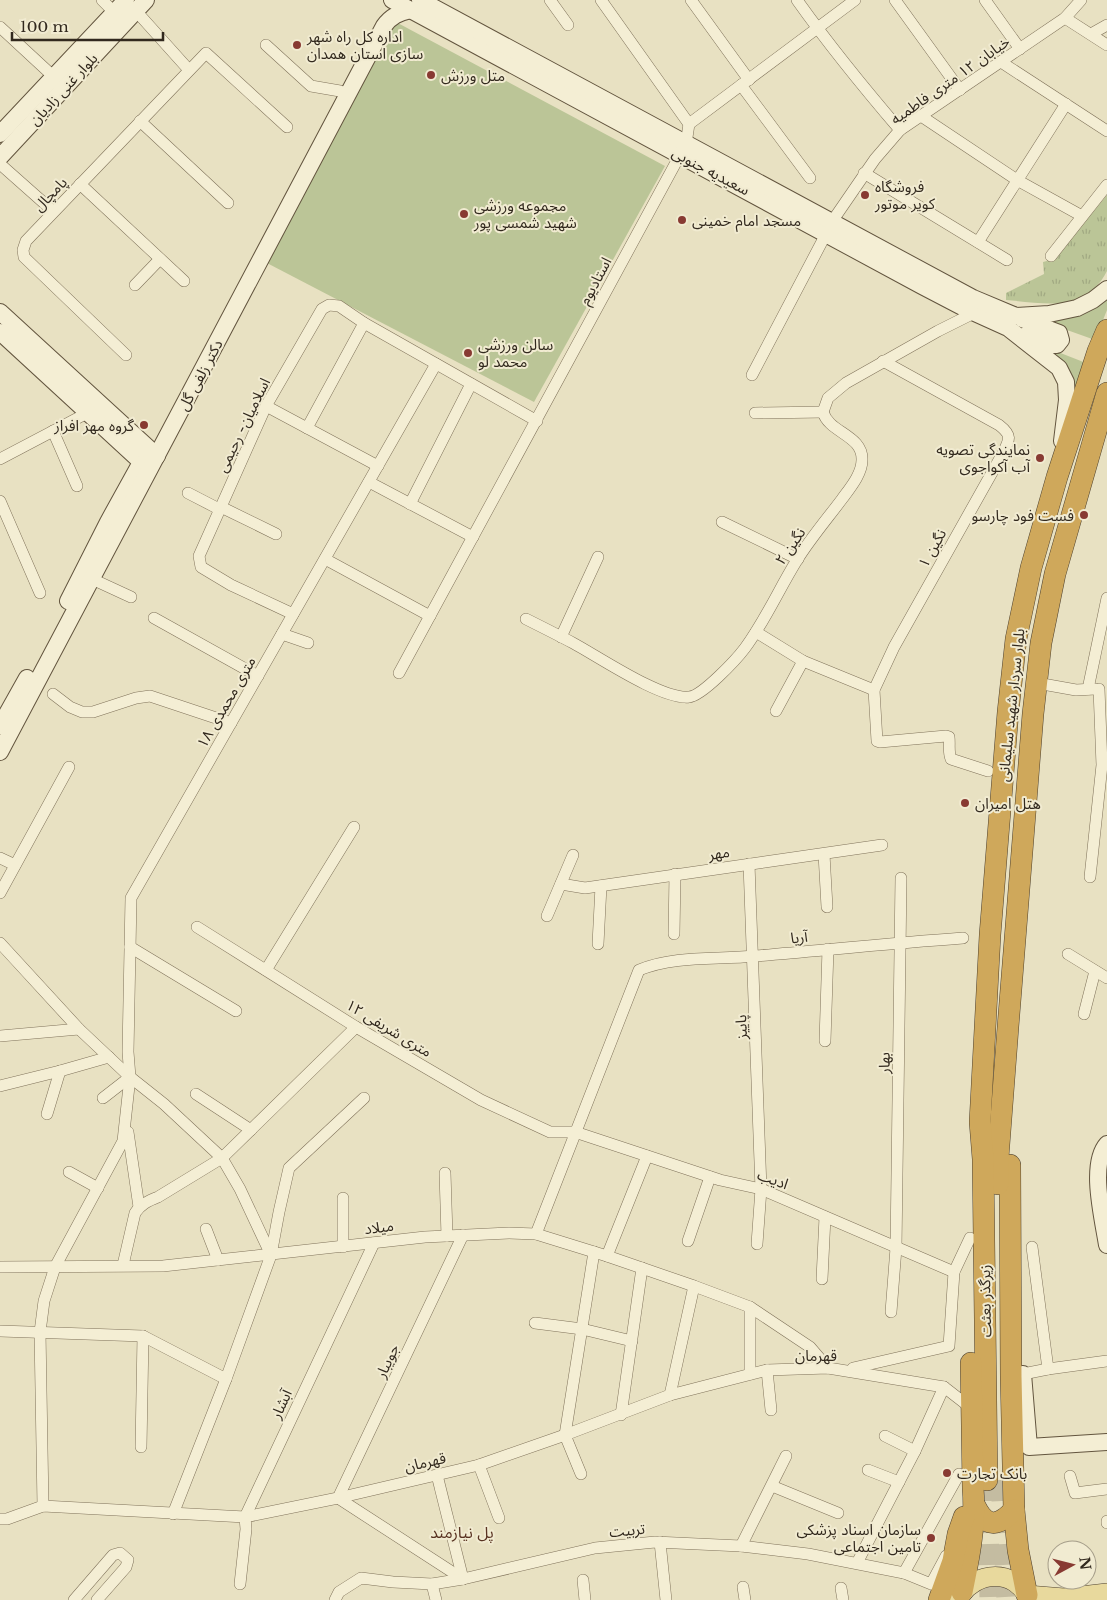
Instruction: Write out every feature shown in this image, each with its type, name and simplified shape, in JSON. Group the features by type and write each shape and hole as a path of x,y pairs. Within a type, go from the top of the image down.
{"highway":[{"name":"بلوار سردار شهید سلیمانی","path":"980,1122 990,935 1008,712 1016,639 1031,568 1057,477 1098,351 1107,330"},
{"name":"بلوار سردار شهید سلیمانی","path":"1002,1123 1022,847 1041,643 1055,574 1107,393"},
{"path":"998,843 1022,847"},
{"path":"980,1122 972,1158 970,1238 971,1408 983,1520 991,1522 1000,1521 1014,1510"},
{"name":"زیرگذر بعثت","path":"979,1485 983,1159 980,1122"},
{"path":"1002,1123 1010,1154 1017,1375 1014,1510 1018,1550 1028,1598"},
{"name":"زیرگذر بعثت","path":"979,1485 998,1158 1002,1123"},
{"path":"935,1592 953,1561 958,1534 979,1485"},
{"path":"960,1596 970,1554 979,1485"}],"main road":[{"name":"دکتر زلفی گل","path":"0,726 387,0"},
{"name":"سعیدیه جنوبی","path":"392,0 415,5 829,228 973,298 1012,322 1059,368 1066,382 1068,400 1057,477"},
{"name":"بلوار غنی زادیان","path":"0,134 114,12 136,4"},
{"name":"بلوار غنی زادیان","path":"0,157 136,4"},
{"name":"دکتر زلفی گل","path":"0,752 92,579 143,455 384,26 388,20 415,5"},
{"name":"سعیدیه جنوبی","path":"829,228 974,313 1012,322 1077,308 1093,300 1107,289"},
{"path":"4,327 143,455"},
{"path":"1092,449 1107,418"},
{"path":"1107,1144 1098,1163 1098,1180 1107,1245"},
{"path":"1017,1375 1029,1447 1107,1442"},
{"path":"960,1596 969,1584 994,1576 1010,1580 1020,1586 1028,1598 1064,1598 1107,1593"}],"street":[{"path":"102,0 114,12"},
{"path":"550,0 568,25"},
{"path":"602,0 689,124 855,0"},
{"path":"691,0 810,178"},
{"path":"797,0 871,97 900,130"},
{"path":"896,0 960,90"},
{"path":"985,0 1020,49"},
{"name":"خیابان ۱۲ متری فاطمیه","path":"752,375 829,228 864,173 900,130 1065,18 1077,1"},
{"path":"136,4 189,70"},
{"path":"1065,18 1107,44"},
{"path":"1091,34 1107,25"},
{"path":"0,27 54,77"},
{"path":"266,45 311,86 340,91"},
{"name":"پامچال","path":"126,356 24,257 23,250 26,241 206,53 287,127"},
{"path":"1001,62 1107,132"},
{"path":"978,242 1066,104"},
{"path":"921,116 1017,180 1082,216"},
{"path":"140,121 228,203"},
{"name":"استادیوم","path":"399,673 683,150 689,124"},
{"path":"0,164 53,211"},
{"path":"864,173 1007,260"},
{"path":"80,184 184,281"},
{"path":"1051,256 1107,185"},
{"path":"135,285 160,259"},
{"name":"اسلامیان- رحیمی","path":"293,614 231,585 201,567 199,556 266,406 322,309 329,305 338,306 364,323"},
{"path":"755,413 823,412 826,402 838,388 883,361 974,313"},
{"path":"307,428 364,323 537,421"},
{"name":"نگین ۱","path":"874,690 894,647 1009,438 1008,434 999,425 883,361"},
{"name":"۱۸ متری محمدی","path":"126,1116 130,1077 128,1052 131,898 436,364"},
{"path":"410,504 471,384"},
{"path":"266,406 378,466"},
{"path":"0,459 94,409"},
{"name":"نگین ۲","path":"561,637 652,687 676,696 696,696 706,688 743,650 756,632 798,559 853,484 860,468 862,460 861,451 857,445 829,423 823,412"},
{"path":"52,431 77,486"},
{"path":"369,482 473,537"},
{"path":"188,494 276,534"},
{"path":"0,501 40,593"},
{"path":"722,522 798,559"},
{"path":"526,619 561,637 598,557"},
{"path":"325,559 430,616"},
{"path":"92,579 131,597"},
{"path":"1090,877 1102,765 1098,688 1107,598"},
{"path":"154,618 258,676"},
{"path":"756,632 803,661 874,690 877,741 946,736 950,740 949,756 953,761 988,771"},
{"path":"282,634 308,643"},
{"path":"776,711 803,661"},
{"path":"1037,683 1076,690 1098,688"},
{"path":"53,694 70,707 82,712 94,712 136,698 150,696 231,723"},
{"path":"0,893 69,767"},
{"path":"266,970 354,827"},
{"name":"مهر","path":"560,884 584,888 601,886 882,845"},
{"path":"824,854 827,907"},
{"path":"547,916 573,855"},
{"path":"0,858 15,865"},
{"name":"پاییز","path":"749,864 762,1189 757,1244"},
{"path":"674,934 676,874"},
{"name":"بهار","path":"891,1312 896,1248 901,878"},
{"path":"598,944 601,886"},
{"name":"۱۲ متری شریفی","path":"197,928 356,1027 481,1100 550,1132 575,1132"},
{"name":"آریا","path":"575,1132 639,970 653,964 672,960 753,956 963,938"},
{"path":"0,943 79,1029 222,1158 240,1189 272,1254"},
{"path":"130,947 236,1011"},
{"path":"825,1041 828,949"},
{"path":"1068,954 1107,978"},
{"path":"1084,1014 1095,971"},
{"path":"124,1265 135,1213 139,1207 222,1158 356,1027"},
{"path":"0,1036 79,1029"},
{"path":"0,1086 108,1057"},
{"path":"47,1114 60,1071"},
{"path":"103,1098 130,1077"},
{"path":"196,1094 251,1130"},
{"path":"173,1514 272,1254 289,1168 364,1098"},
{"path":"43,1506 40,1332 44,1301 55,1267 122,1145 126,1116"},
{"path":"126,1116 139,1207"},
{"path":"536,1234 575,1132"},
{"name":"ادیب","path":"575,1132 710,1177 762,1189 954,1272"},
{"path":"607,1256 647,1156"},
{"path":"69,1172 98,1188"},
{"path":"445,1174 447,1236"},
{"path":"688,1241 710,1177"},
{"path":"343,1198 343,1247"},
{"path":"822,1279 826,1217"},
{"path":"206,1229 218,1260"},
{"name":"میلاد","path":"0,1267 163,1266 425,1237 510,1233 536,1234 607,1256 750,1307 810,1347 828,1368"},
{"name":"جویبار","path":"338,1498 463,1236"},
{"path":"846,1370 948,1346 954,1272 970,1238"},
{"name":"آبشار","path":"240,1584 246,1530 245,1517 374,1243"},
{"path":"1032,1246 1048,1369"},
{"path":"581,1474 565,1435 594,1252"},
{"path":"621,1415 642,1268"},
{"path":"670,1395 694,1286"},
{"path":"750,1307 750,1374"},
{"path":"535,1322 582,1329 632,1341"},
{"path":"0,1331 143,1336 226,1379"},
{"path":"141,1447 143,1336"},
{"path":"1017,1375 1107,1361"},
{"name":"قهرمان","path":"0,1519 7,1519 43,1506 245,1517 338,1498 479,1465 621,1415 670,1395 767,1370 828,1368 944,1387"},
{"path":"767,1370 771,1410"},
{"path":"858,1563 916,1452 944,1387 971,1408"},
{"path":"885,1436 916,1452"},
{"path":"741,1546 786,1456"},
{"path":"479,1465 499,1518"},
{"path":"868,1470 899,1482"},
{"path":"436,1475 463,1579"},
{"path":"1070,1476 1075,1493 1107,1489"},
{"path":"904,1573 979,1485"},
{"path":"772,1486 838,1513"},
{"path":"338,1498 463,1579"},
{"path":"660,1542 666,1600"},
{"name":"تربیت","path":"335,1600 339,1592 360,1578 432,1584 463,1579 595,1548 660,1542 741,1546 808,1554 858,1563 904,1573 935,1592"},
{"path":"74,1600 113,1555 120,1553 128,1560 126,1567 97,1600"},
{"path":"582,1580 585,1600"},
{"path":"432,1584 436,1600"},
{"path":"743,1587 745,1600"},
{"path":"841,1588 842,1600"}],"green space":[{"name":"مجموعه ورزشی شهید شمسی پور","path":"394,21 665,166 534,402 265,262"},
{"path":"1107,195 1107,271 1098,285 1088,294 1076,300 1063,303 1006,300 1006,293 1044,274 1043,262 1054,259"},
{"path":"1107,295 1107,310 1095,340 1039,320"},
{"path":"1035,343 1086,363 1072,406"}],"tunnel":[{"path":"987,1480 990,1600"},
{"path":"1001,1480 1007,1600"}],"place":[{"name":"اداره کل راه شهر سازی استان همدان","path":"297,45"},
{"name":"متل ورزش","path":"431,75"},
{"name":"فروشگاه کویر موتور","path":"865,195"},
{"name":"مجموعه ورزشی شهید شمسی پور","path":"464,214"},
{"name":"مسجد امام خمینی","path":"682,220"},
{"name":"سالن ورزشی محمد لو","path":"468,353"},
{"name":"گروه مهر افراز","path":"144,425"},
{"name":"نمایندگی تصویه آب آکواجوی","path":"1040,458"},
{"name":"فست فود چارسو","path":"1084,515"},
{"name":"هتل امیران","path":"965,803"},
{"name":"بانک تجارت","path":"947,1473"},
{"name":"سازمان اسناد پزشکی تامین اجتماعی","path":"931,1538"}],"district":[{"name":"پل نیازمند","path":"462,1532"}]}
